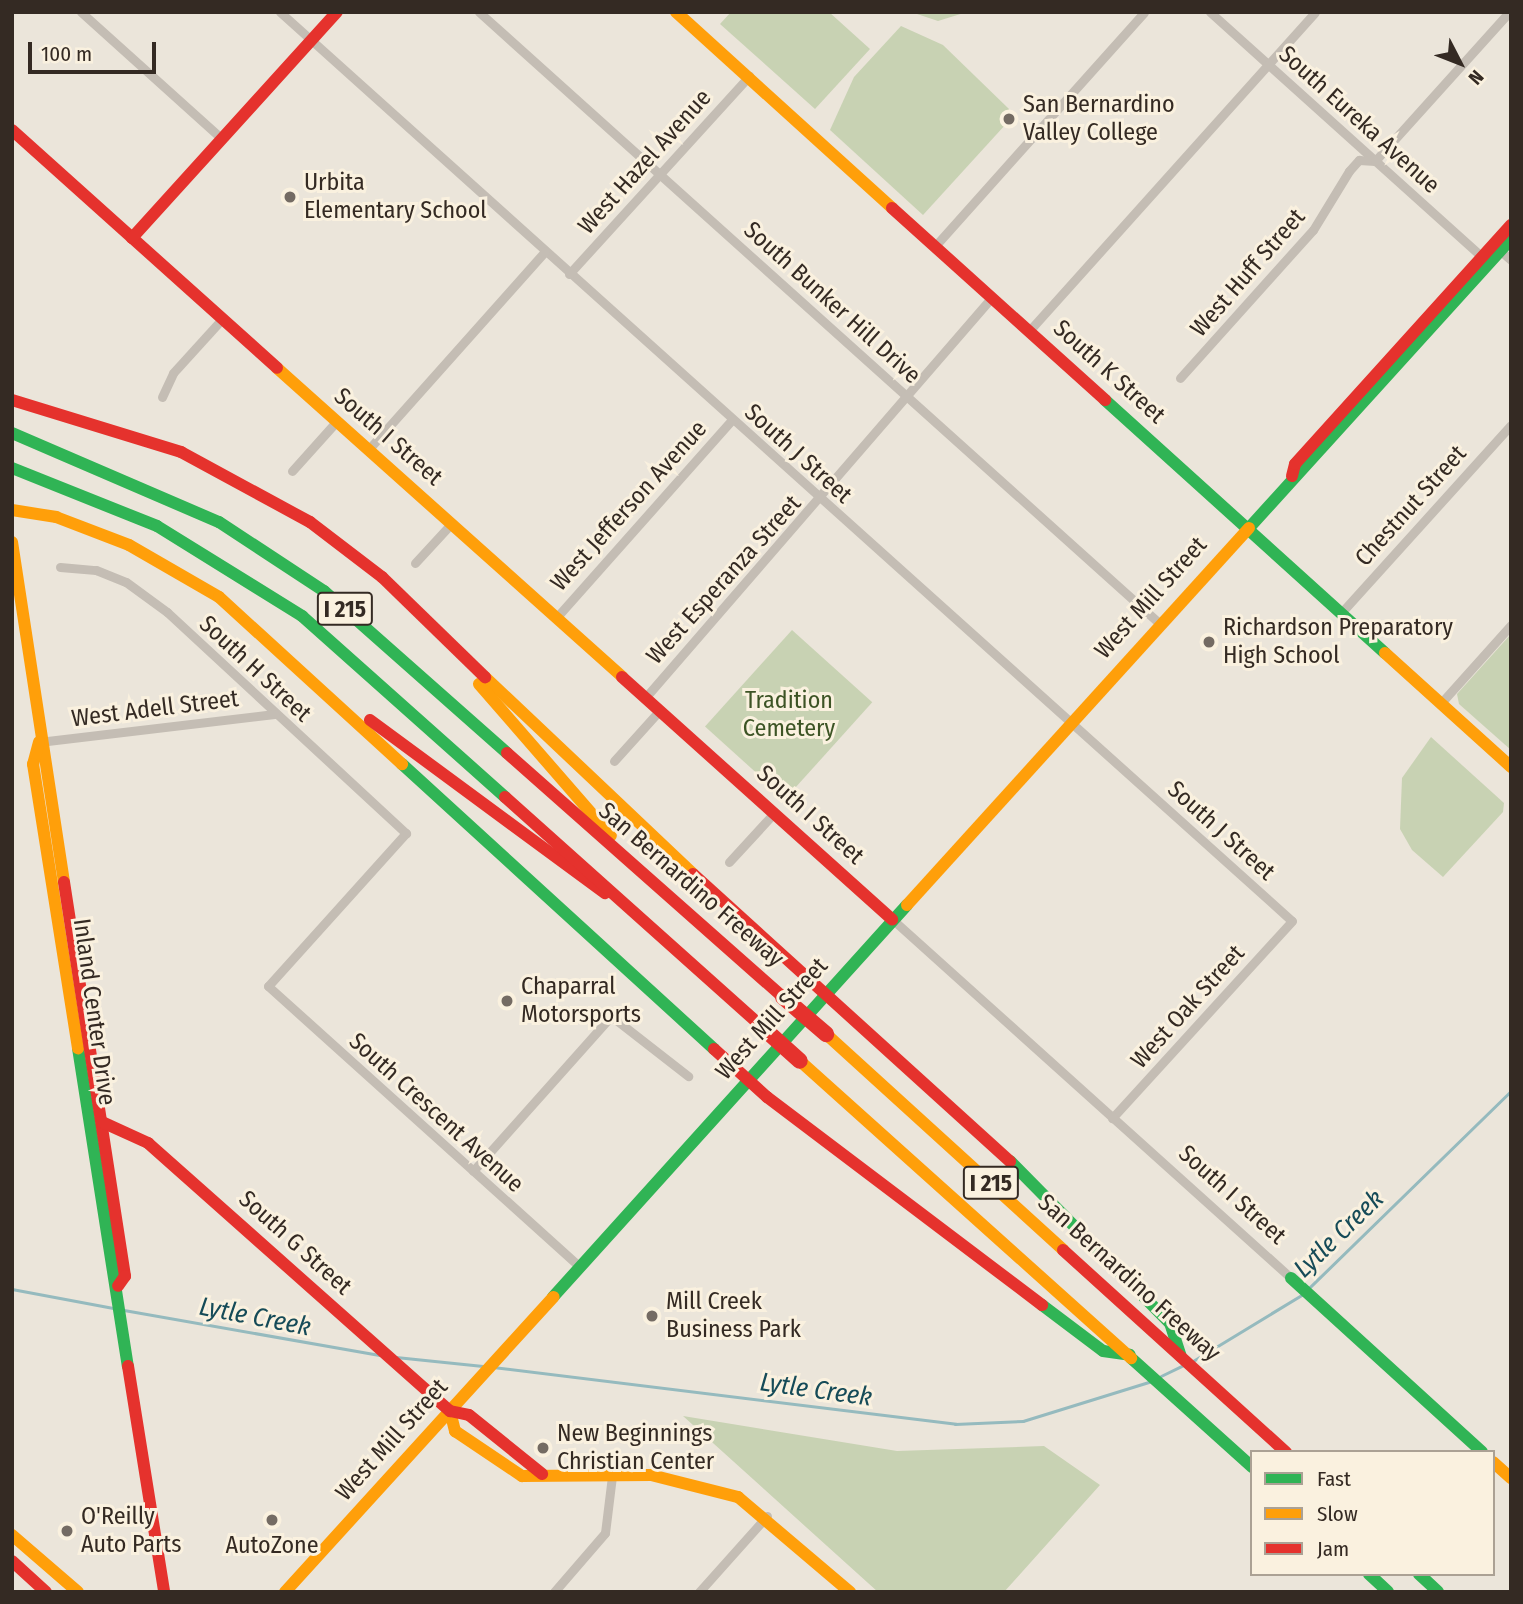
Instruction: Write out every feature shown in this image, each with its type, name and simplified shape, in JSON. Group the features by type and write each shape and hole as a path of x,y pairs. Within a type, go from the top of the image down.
{"main road":[{"path":"132,238 337,12"},
{"name":"South K Street","path":"676,12 1511,766"},
{"name":"South I Street","path":"12,130 892,919"},
{"name":"West Mill Street","path":"285,1592 1292,476 1504,248 1511,225"},
{"name":"West Mill Street","path":"1292,476 1295,464 1482,257 1504,248"},
{"path":"12,400 170,448 276,502 382,577 629,816 827,992 1058,1205 1170,1323 1181,1356"},
{"name":"San Bernardino Freeway","path":"12,433 125,476 219,522 324,591 825,1034 1284,1450"},
{"name":"I 215","path":"12,468 157,526 282,602 352,656 1250,1465"},
{"path":"276,502 426,630 582,796 628,861"},
{"path":"12,510 56,517 129,545 235,611 582,882 619,899"},
{"name":"Inland Center Drive","path":"12,542 39,742 70,895 124,1276 118,1286"},
{"path":"235,611 750,1079 889,1195 1103,1351 1130,1355"},
{"name":"Inland Center Drive","path":"39,742 33,764 110,1278 118,1286 128,1343 164,1592"},
{"name":"South G Street","path":"102,1122 148,1143 450,1411 455,1431 492,1462 522,1476 612,1476 701,1483 767,1516 850,1592"},
{"name":"South I Street","path":"1291,1278 1480,1450"},
{"path":"1495,1464 1511,1478"},
{"path":"12,1535 78,1592"},
{"path":"12,1561 46,1592"},
{"path":"1371,1576 1388,1592"},
{"path":"1421,1576 1438,1592"}],"street":[{"path":"81,12 222,139"},
{"name":"South J Street","path":"280,12 820,501 1292,921"},
{"name":"South Bunker Hill Drive","path":"479,12 1159,623"},
{"path":"936,245 1144,12"},
{"name":"South Eureka Avenue","path":"1210,12 1482,257"},
{"path":"1030,331 1315,12"},
{"name":"West Huff Street","path":"1180,378 1313,230 1349,171 1359,160 1375,160 1509,12"},
{"name":"West Hazel Avenue","path":"569,274 749,76"},
{"path":"368,450 545,251"},
{"name":"West Esperanza Street","path":"645,698 820,501 820,489 992,297"},
{"path":"162,397 173,373 222,319"},
{"name":"West Jefferson Avenue","path":"556,618 732,420"},
{"path":"292,471 337,422"},
{"name":"Chestnut Street","path":"1341,613 1511,425"},
{"path":"415,563 451,524"},
{"name":"South H Street","path":"60,567 96,570 126,582 167,612 274,714 406,833 268,986"},
{"path":"1441,703 1511,625"},
{"path":"614,761 659,711"},
{"name":"West Adell Street","path":"39,742 274,714"},
{"path":"729,862 774,813"},
{"name":"South I Street","path":"892,919 1291,1278"},
{"name":"West Oak Street","path":"1112,1118 1292,921"},
{"name":"South Crescent Avenue","path":"268,986 580,1267"},
{"path":"473,1171 611,1016 688,1076"},
{"path":"554,1592 605,1533 612,1476"},
{"path":"699,1592 767,1516"}],"green space":[{"path":"731,12 829,12 870,49 815,109 720,24"},
{"path":"911,12 967,12 938,21"},
{"path":"901,26 943,45 1009,109 1006,124 923,215 830,130 854,77"},
{"name":"Tradition Cemetery","path":"792,630 872,702 785,799 705,727"},
{"path":"1511,634 1511,750 1459,704 1457,694"},
{"path":"1431,737 1504,803 1503,812 1443,877 1412,850 1400,829 1402,778"},
{"path":"683,1416 897,1451 1044,1446 1100,1485 1004,1592 878,1592"}],"waterway":[{"name":"Lytle Creek","path":"1308,1289 1511,1091"},
{"name":"Lytle Creek","path":"12,1289 114,1308"},
{"name":"Lytle Creek","path":"1193,1361 1303,1294"},
{"name":"Lytle Creek","path":"124,1310 379,1355"},
{"name":"Lytle Creek","path":"396,1357 483,1366"},
{"name":"Lytle Creek","path":"1161,1376 1184,1365"},
{"name":"Lytle Creek","path":"493,1367 955,1424 1023,1421 1149,1382"}],"traffic: fast":[{"path":"1249,528 1511,239"},
{"path":"1105,400 1385,653"},
{"path":"12,433 219,522 324,591 507,753"},
{"path":"12,468 157,526 302,616 505,797"},
{"path":"402,764 714,1049"},
{"path":"553,1297 907,905"},
{"path":"78,1048 128,1366"},
{"path":"1010,1161 1170,1323 1181,1356"},
{"path":"1291,1278 1480,1450"},
{"path":"1042,1305 1103,1351 1130,1355"},
{"path":"1131,1358 1250,1465"},
{"path":"1371,1576 1388,1592"},
{"path":"1421,1576 1438,1592"}],"traffic: slow":[{"path":"676,12 892,208"},
{"path":"277,368 622,677"},
{"path":"12,510 56,517 129,545 219,597 402,764"},
{"path":"907,905 1249,528"},
{"path":"12,542 64,882"},
{"path":"1385,653 1511,767"},
{"path":"485,677 693,874"},
{"path":"479,684 611,836"},
{"path":"39,742 33,764 78,1048"},
{"path":"826,1034 1063,1250"},
{"path":"800,1061 1131,1358"},
{"path":"285,1592 553,1297"},
{"path":"450,1411 455,1431 522,1476 651,1475 738,1497 850,1592"},
{"path":"1495,1464 1511,1478"},
{"path":"12,1535 78,1592"}],"traffic: jam":[{"path":"132,238 337,12"},
{"path":"12,130 277,368"},
{"path":"892,208 1105,400"},
{"path":"1292,476 1295,464 1511,225"},
{"path":"12,400 181,452 310,522 382,577 485,677"},
{"path":"622,677 892,919"},
{"path":"370,720 605,893"},
{"path":"507,753 783,997"},
{"path":"505,797 761,1026"},
{"path":"693,874 1010,1161"},
{"path":"64,882 125,1276 118,1286"},
{"path":"783,997 826,1034"},
{"path":"761,1026 800,1061"},
{"path":"714,1049 767,1097 1042,1305"},
{"path":"102,1122 148,1143 450,1411 469,1415 542,1474"},
{"path":"1063,1250 1284,1450"},
{"path":"128,1366 164,1592"},
{"path":"12,1561 46,1592"}],"place":[{"name":"San Bernardino Valley College","path":"1009,119"},
{"name":"Urbita Elementary School","path":"290,197"},
{"name":"Richardson Preparatory High School","path":"1209,642"},
{"name":"Chaparral Motorsports","path":"507,1001"},
{"name":"Mill Creek Business Park","path":"652,1316"},
{"name":"New Beginnings Christian Center","path":"543,1448"},
{"name":"AutoZone","path":"272,1520"},
{"name":"O'Reilly Auto Parts","path":"67,1531"}]}
